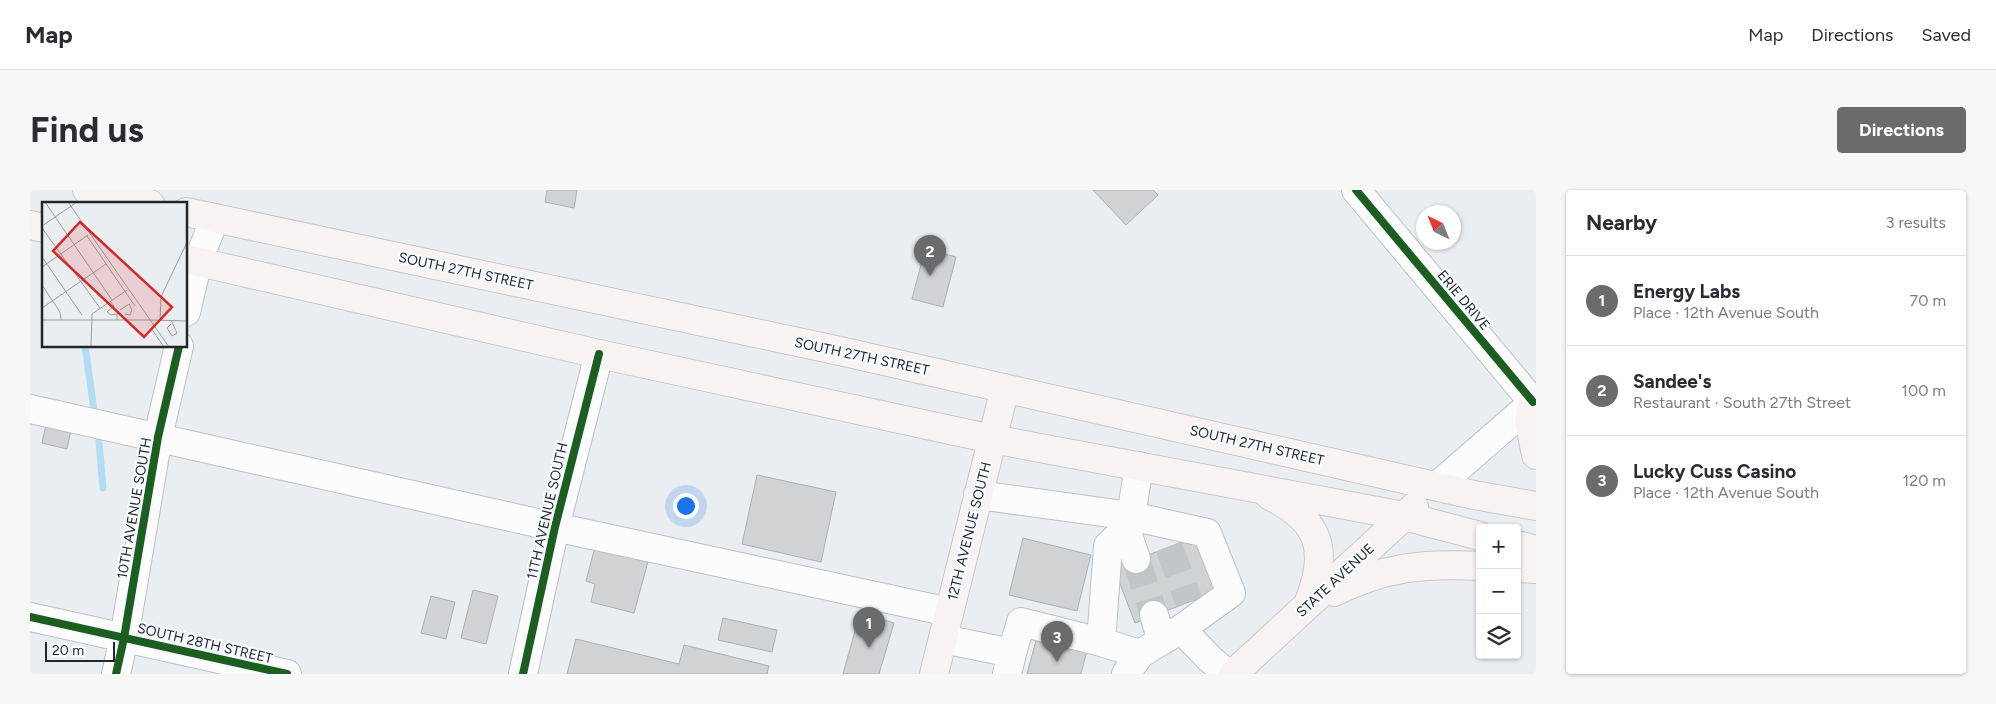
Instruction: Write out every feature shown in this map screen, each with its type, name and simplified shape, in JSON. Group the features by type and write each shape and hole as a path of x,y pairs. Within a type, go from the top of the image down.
{"main road":[{"path":"87,190 141,202"},
{"name":"SOUTH 27TH STREET","path":"188,212 1005,388 1437,486 1536,506"},
{"path":"192,260 599,354 992,439 1404,516 1476,535"},
{"name":"12TH AVENUE SOUTH","path":"934,674 1005,388"},
{"path":"1535,401 1529,420 1536,455"},
{"name":"STATE AVENUE","path":"1233,674 1437,486"},
{"path":"1255,488 1284,502 1297,511 1313,532 1320,558 1319,575 1308,605"},
{"path":"1521,546 1536,550"},
{"path":"1308,605 1359,580 1396,568 1443,565 1476,566"},
{"path":"1521,568 1536,569"}],"street":[{"name":"ERIE DRIVE","path":"1356,190 1535,401"},
{"path":"188,295 192,260 215,218"},
{"name":"10TH AVENUE SOUTH","path":"116,674 124,638 158,437 178,348"},
{"name":"11TH AVENUE SOUTH","path":"523,674 555,527 599,354"},
{"path":"1437,486 1535,401"},
{"path":"30,409 555,527 949,612"},
{"path":"1136,559 1128,523 1139,466"},
{"path":"943,639 1010,664 1021,622 1101,642 1166,637 1231,593 1207,533 1164,535 1128,523 978,496"},
{"path":"1101,642 1108,546 1128,523"},
{"path":"1154,615 1166,637 1210,659 1228,674"},
{"name":"SOUTH 28TH STREET","path":"30,617 287,674"}],"building":[{"path":"547,190 577,190 574,208 545,202"},
{"path":"1093,190 1153,190 1158,195 1126,225"},
{"path":"925,249 956,257 943,307 912,299"},
{"path":"46,425 71,430 67,449 42,443"},
{"path":"757,475 836,492 821,562 742,544"},
{"path":"1195,537 1215,592 1135,623 1114,568"},
{"path":"1023,538 1091,555 1077,611 1009,595"},
{"path":"596,543 649,558 634,613 591,602 595,584 586,581"},
{"path":"473,590 498,596 486,644 461,638"},
{"path":"431,596 455,602 446,639 421,633"},
{"path":"860,613 894,623 879,674 843,674"},
{"path":"723,618 777,630 772,652 718,640"},
{"path":"1037,637 1087,650 1081,674 1027,674"},
{"path":"576,639 679,664 684,645 769,666 767,674 567,674"}],"waterway":[{"path":"85,348 94,410"},
{"path":"99,442 103,488"}],"tunnel":[{"path":"1169,547 1189,602"},
{"path":"1136,559 1154,615"}],"cycle path":[{"path":"1356,190 1533,402"},
{"path":"116,674 124,638 158,437 179,348"},
{"path":"523,674 555,527 599,354"},
{"path":"30,617 287,674"}],"place":[{"name":"Sandee's","path":"930,276"},
{"name":"Energy Labs","path":"869,648"},
{"name":"Lucky Cuss Casino","path":"1057,662"}]}
